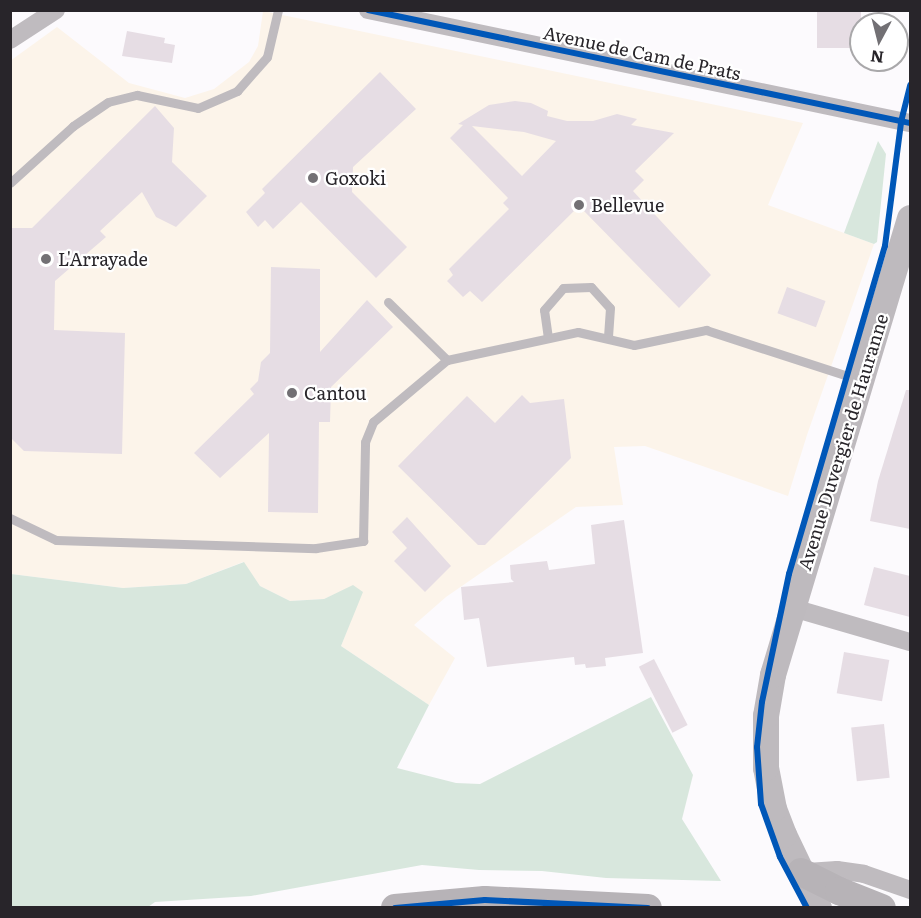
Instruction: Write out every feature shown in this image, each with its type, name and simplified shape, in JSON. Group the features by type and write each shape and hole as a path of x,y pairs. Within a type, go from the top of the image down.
{"main road":[{"name":"Avenue Duvergier de Hauranne","path":"818,906 774,809 766,768 764,741 773,675 910,219"},
{"path":"801,872 839,891 882,908"},
{"path":"395,908 485,900 648,908"}],"street":[{"path":"10,40 56,10"},
{"name":"Avenue de Cam de Prats","path":"368,10 910,123"},
{"path":"793,608 910,642"},
{"path":"801,872 837,870 864,874 910,890"}],"lane":[{"path":"10,183 73,126 108,102 137,95 198,108 237,91 267,57 278,10"},
{"path":"548,338 544,310 563,288 591,287 610,308 608,336"},
{"path":"388,302 447,360"},
{"path":"10,518 56,540 316,548 363,541 365,442 373,422 447,360 578,332 608,336 633,345 706,330 863,381"}],"shaded area":[{"path":"263,11 803,123 768,205 874,244 788,496 645,446 614,447 623,505 576,507 446,597 414,625 455,658 429,705 341,646 362,592 353,586 324,599 290,601 260,586 243,562 186,584 123,588 11,574 10,61 57,27 129,83 185,98 214,89 249,62 258,46"},
{"path":"878,141 886,154 877,242 874,244 844,233"},
{"path":"244,562 260,586 290,601 324,599 353,585 363,592 341,646 429,705 397,768 456,783 480,784 651,697 693,775 682,819 721,881 606,878 542,871 479,870 422,865 251,896 155,902 148,907 11,907 11,574 123,588 186,584"}],"building":[{"path":"817,10 861,10 861,12 849,12 849,48 817,48"},
{"path":"127,31 165,38 164,43 175,45 172,63 122,56"},
{"name":"Goxoki","path":"380,72 416,109 353,167 352,192 407,247 376,278 301,202 273,229 265,220 258,227 246,212 265,193 262,189"},
{"name":"Bellevue","path":"515,101 531,103 548,111 547,116 567,121 593,121 617,114 637,119 631,125 674,133 635,171 644,180 633,191 711,275 679,308 583,210 580,213 576,209 482,302 470,291 463,297 447,281 453,275 449,269 509,209 503,203 508,198 450,138 463,125 458,124 489,105","holes":["472,126 524,132 556,141 522,176"]},
{"name":"L'Arrayade","path":"155,106 174,128 172,162 207,196 176,227 156,217 142,192 100,231 106,237 55,281 54,330 125,333 122,454 24,451 10,437 10,228 32,228"},
{"name":"Cantou","path":"271,267 320,269 320,352 367,300 393,327 331,387 330,422 319,422 318,513 268,512 269,433 220,478 194,453 254,394 250,389 258,381 261,362 270,353"},
{"path":"787,287 826,301 816,327 777,313"},
{"path":"906,390 910,390 910,529 870,521 878,481"},
{"path":"522,395 530,403 564,399 571,458 485,545 478,545 398,466 467,396 495,423"},
{"path":"407,517 451,566 425,592 394,561 407,548 392,532"},
{"path":"624,520 643,653 605,658 606,666 586,668 585,664 575,665 574,657 487,667 479,618 464,620 461,587 514,582 511,579 510,565 547,561 549,570 595,564 591,525"},
{"path":"874,567 910,576 910,617 864,605"},
{"path":"844,652 889,660 882,701 837,693"},
{"path":"654,659 688,725 672,733 639,667"},
{"path":"884,724 890,778 857,781 851,727"}],"cycle path":[{"path":"368,10 910,123"},
{"path":"807,908 780,857 761,804 757,747 762,702 789,574 885,246 901,122 910,85"},
{"path":"395,908 485,900 648,908"}],"place":[{"name":"Goxoki","path":"313,178"},
{"name":"Bellevue","path":"579,205"},
{"name":"L'Arrayade","path":"46,259"},
{"name":"Cantou","path":"292,393"}]}
